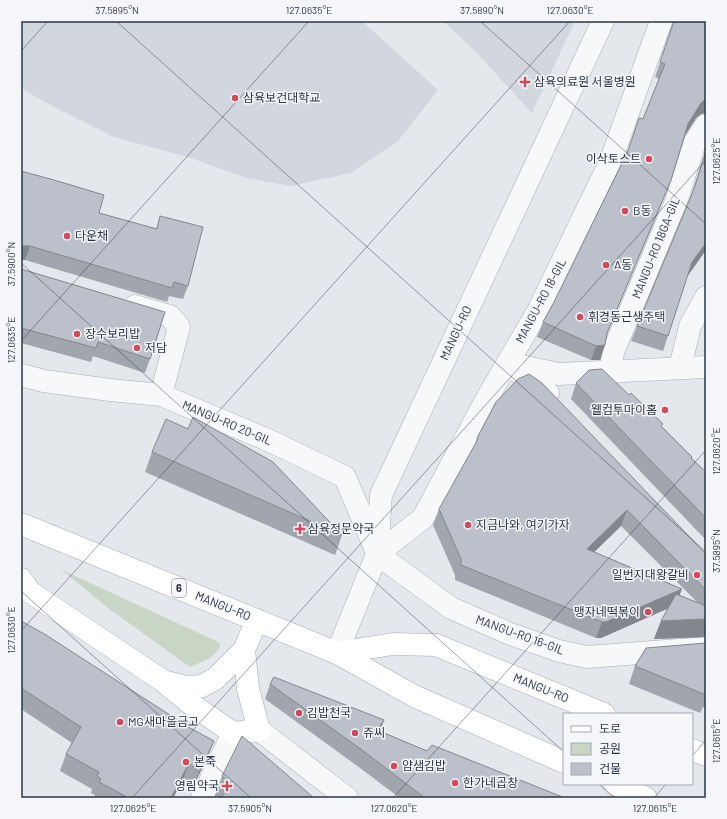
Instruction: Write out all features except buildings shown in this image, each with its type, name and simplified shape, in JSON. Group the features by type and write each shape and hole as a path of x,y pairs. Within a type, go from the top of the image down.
{"main road":[{"name":"MANGU-RO","path":"21,524 337,653 414,696 563,762"},
{"path":"21,579 30,592 163,681 191,704 233,733 259,730 248,689 244,650"},
{"path":"163,681 186,687 202,686 214,679 244,650 257,620"},
{"name":"MANGU-RO","path":"337,653 393,644 436,645 602,713"},
{"path":"693,750 706,755"},
{"path":"616,785 646,798"}],"street":[{"name":"MANGU-RO","path":"337,653 377,554 381,495 603,21"},
{"name":"MANGU-RO 18-GIL","path":"377,554 423,518 507,364 538,311 611,160 661,21"},
{"name":"MANGU-RO 18GA-GIL","path":"611,372 613,352 677,199 695,142 706,126"},
{"path":"680,368 690,326 706,297"},
{"path":"119,301 170,316 179,326 161,394"},
{"path":"507,364 559,374 706,367"},
{"path":"507,364 544,389 560,406"},
{"name":"MANGU-RO 20-GIL","path":"21,375 44,381 110,390 161,394 268,440 345,477 377,554"},
{"name":"MANGU-RO 16-GIL","path":"377,554 452,608 508,633 559,651 588,656 706,648"},
{"path":"259,730 347,798"},
{"path":"202,798 233,733"}],"shaded area":[{"name":"삼육보건대학교","path":"21,21 362,21 438,90 398,141 351,173 291,186 246,178 191,158 114,137 50,105 21,88"},
{"name":"삼육의료원 서울병원","path":"443,21 575,21 532,113 475,51"}],"green space":[{"path":"62,570 216,641 220,644 220,648 210,658 190,667 108,608"}],"place":[{"name":"삼육의료원 서울병원","path":"525,82"},
{"name":"삼육보건대학교","path":"235,98"},
{"name":"이삭토스트","path":"649,159"},
{"name":"B동","path":"625,211"},
{"name":"다운채","path":"67,236"},
{"name":"A동","path":"606,265"},
{"name":"휘경동근생주택","path":"580,317"},
{"name":"장수보리밥","path":"77,334"},
{"name":"저담","path":"137,348"},
{"name":"웰컴투마이홈","path":"665,410"},
{"name":"지금나와, 여기가자","path":"468,525"},
{"name":"삼육정문약국","path":"300,529"},
{"name":"일번지대왕갈비","path":"697,575"},
{"name":"맹자네떡볶이","path":"648,612"},
{"name":"김밥천국","path":"299,713"},
{"name":"MG새마을금고","path":"120,722"},
{"name":"쥬씨","path":"355,733"},
{"name":"본죽","path":"186,762"},
{"name":"얌샘김밥","path":"394,766"},
{"name":"한가네곱창","path":"455,783"},
{"name":"영림약국","path":"227,786"}]}
